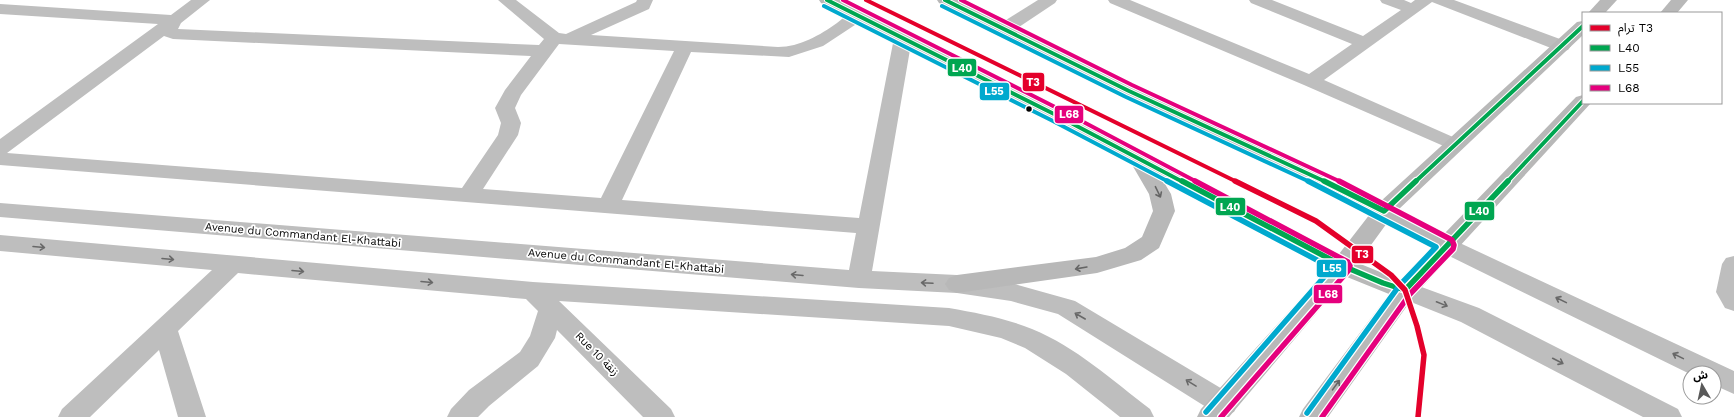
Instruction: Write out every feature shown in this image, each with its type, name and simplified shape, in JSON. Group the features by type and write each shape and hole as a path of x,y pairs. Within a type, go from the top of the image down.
{"main road":[{"path":"827,0 1138,158 1342,266 1383,283 1405,290"},
{"path":"945,0 1130,91 1326,182 1447,245"},
{"path":"1597,12 1609,0"},
{"path":"1669,12 1680,0"},
{"path":"1218,410 1342,266 1384,211 1582,27"},
{"path":"1313,417 1405,290 1582,102"},
{"path":"957,284 1098,265 1133,254 1151,242 1164,211 1160,194 1138,158"}],"street":[{"path":"0,149 202,0"},
{"path":"506,0 555,43"},
{"path":"468,195 508,135 511,124 505,108 512,94 555,43 643,5 645,0"},
{"path":"1004,29 1049,0"},
{"path":"1116,0 1311,81 1455,145"},
{"path":"1257,0 1365,43"},
{"path":"1388,0 1419,5"},
{"path":"1439,0 1562,46"},
{"path":"1311,81 1419,5"},
{"path":"0,9 175,20"},
{"path":"175,20 170,25 168,31 173,34 685,46 789,52 808,46 844,26 858,15"},
{"path":"859,279 903,38"},
{"path":"608,206 685,46"},
{"path":"0,159 868,226"},
{"name":"Avenue du Commandant El-Khattabi","path":"0,210 859,279 957,284 1011,292 1066,307 1218,410"},
{"path":"0,244 232,265 542,300 949,317 1003,328 1033,341 1059,356 1140,417"},
{"path":"1447,245 1697,365"},
{"path":"1734,264 1728,292 1734,302"},
{"path":"72,417 232,265"},
{"path":"1405,290 1470,315 1668,417"},
{"path":"461,417 479,398 529,359 542,338 542,300"},
{"name":"Rue 10 زنقة","path":"542,300 661,417"},
{"path":"165,329 192,417"},
{"path":"1722,377 1734,383"}],"tram line":[{"name":"T3","path":"866,0 1316,221 1391,275 1405,290 1417,326 1424,355 1418,417"}],"transit line":[{"name":"L40","path":"827,0 1054,114 1343,266 1383,283 1405,290 1582,102"},
{"name":"L68","path":"843,0 1057,108 1348,262 1350,266 1348,271 1221,417"},
{"name":"L40","path":"945,0 1129,91 1326,182 1384,211 1582,27"},
{"name":"L68","path":"961,0 1132,85 1329,176 1452,240 1454,245 1453,249 1410,294 1322,417"},
{"name":"L55","path":"824,6 1051,120 1332,268 1206,412"},
{"name":"L55","path":"942,6 1126,97 1323,188 1436,247 1399,286 1307,413"}]}
